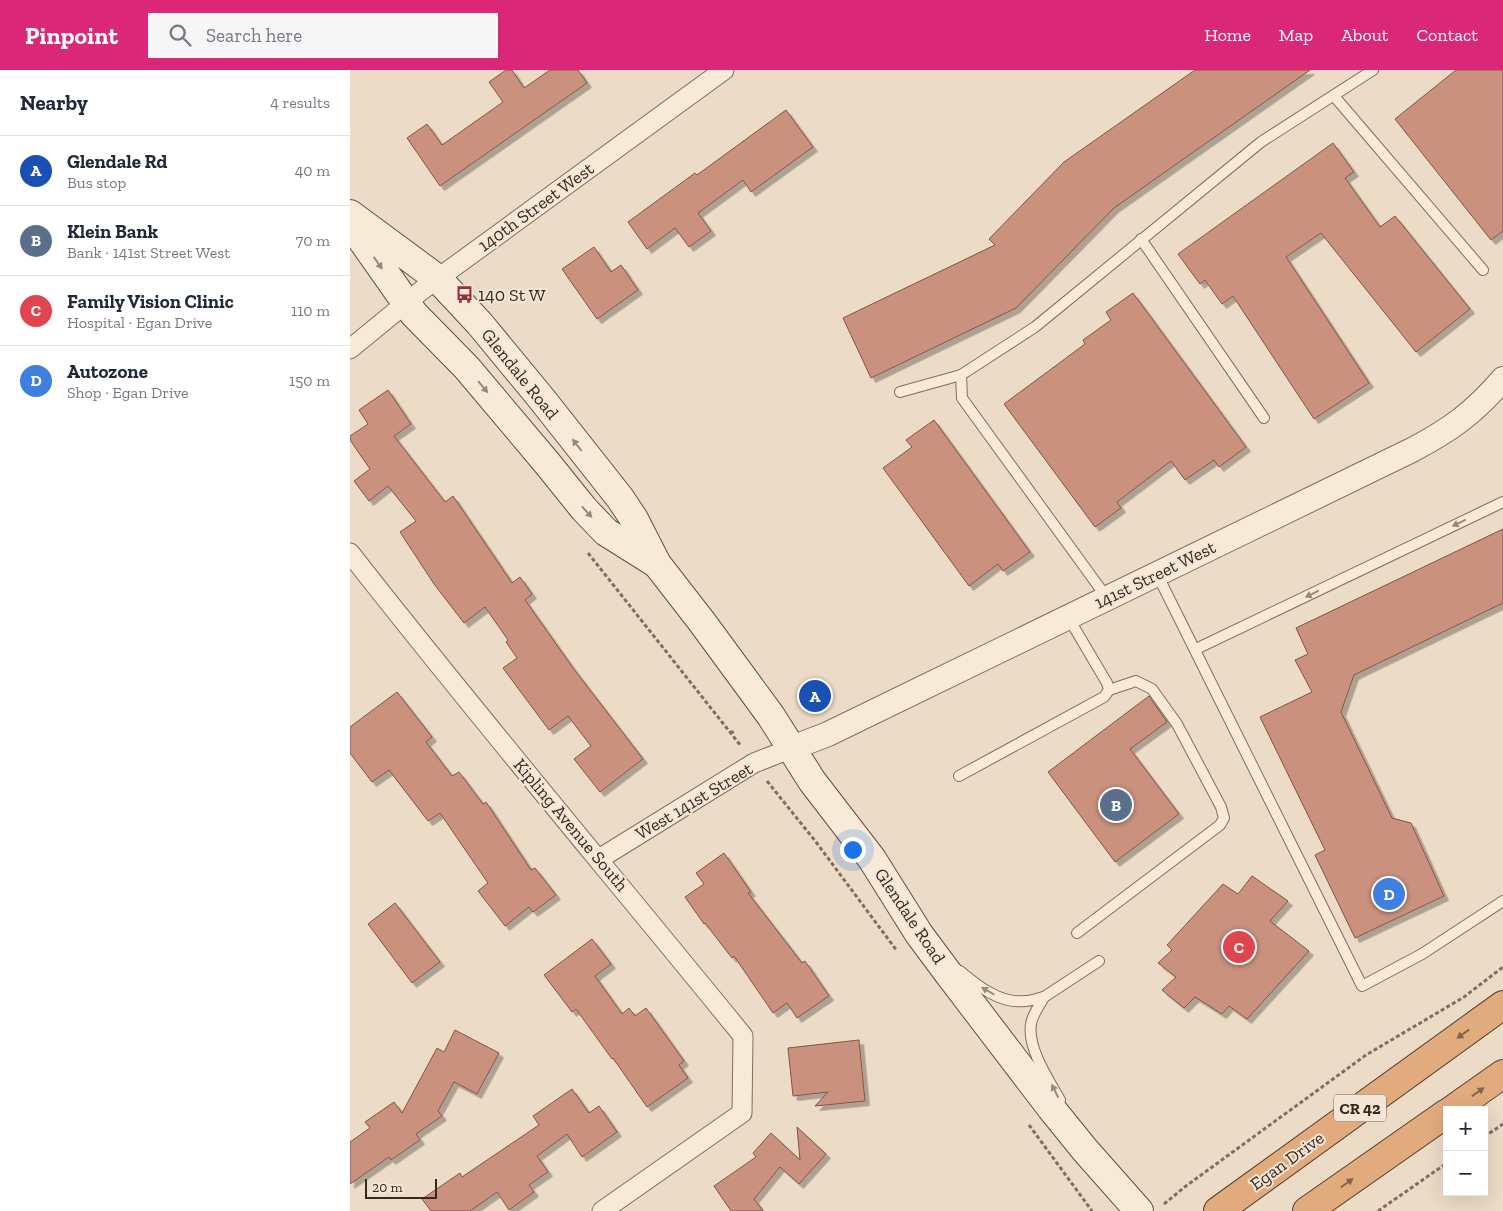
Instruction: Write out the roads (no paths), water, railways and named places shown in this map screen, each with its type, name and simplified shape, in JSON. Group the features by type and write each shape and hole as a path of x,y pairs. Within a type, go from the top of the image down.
{"highway":[{"name":"Egan Drive","path":"1218,1211 1503,1005"},
{"path":"1458,1106 1503,1075"},
{"path":"1307,1211 1443,1116"}],"main road":[{"name":"Glendale Road","path":"350,214 438,279 485,330 541,398 620,498 634,519 657,564 771,716 812,781 872,859 919,934 1085,1150 1127,1196 1151,1208"},
{"name":"Glendale Road","path":"350,223 414,314 467,368 584,509 606,532 657,564"}],"street":[{"name":"140th Street West","path":"350,348 406,302 724,70"},
{"name":"141st Street West","path":"792,748 828,734 1412,450 1443,433 1471,413 1503,379"},
{"name":"Kipling Avenue South","path":"350,553 436,663 744,1036 742,1113 602,1211"},
{"name":"West 141st Street","path":"599,859 754,763 792,748"}],"lane":[{"path":"900,392 961,375 1034,327 1262,142 1373,70"},
{"path":"1334,96 1482,270"},
{"path":"1141,239 1264,418"},
{"path":"961,375 962,398 1107,598"},
{"path":"1196,649 1503,502"},
{"path":"1158,574 1362,986 1422,954 1503,900"},
{"path":"959,776 1104,697 1108,690 1107,683 1068,617"},
{"path":"1077,933 1220,825 1224,818 1221,807 1177,724 1152,689 1136,682 1108,690"},
{"path":"919,934 934,950 967,976 997,996 1016,1002 1044,996 1099,961"},
{"path":"1044,996 1031,1023 1030,1037 1036,1054 1085,1150"}],"place":[{"name":"140 St W","path":"464,295"},
{"name":"Glendale Rd","path":"815,696"},
{"name":"Klein Bank","path":"1116,805"},
{"name":"Autozone","path":"1389,894"},
{"name":"Family Vision Clinic","path":"1239,947"}]}
